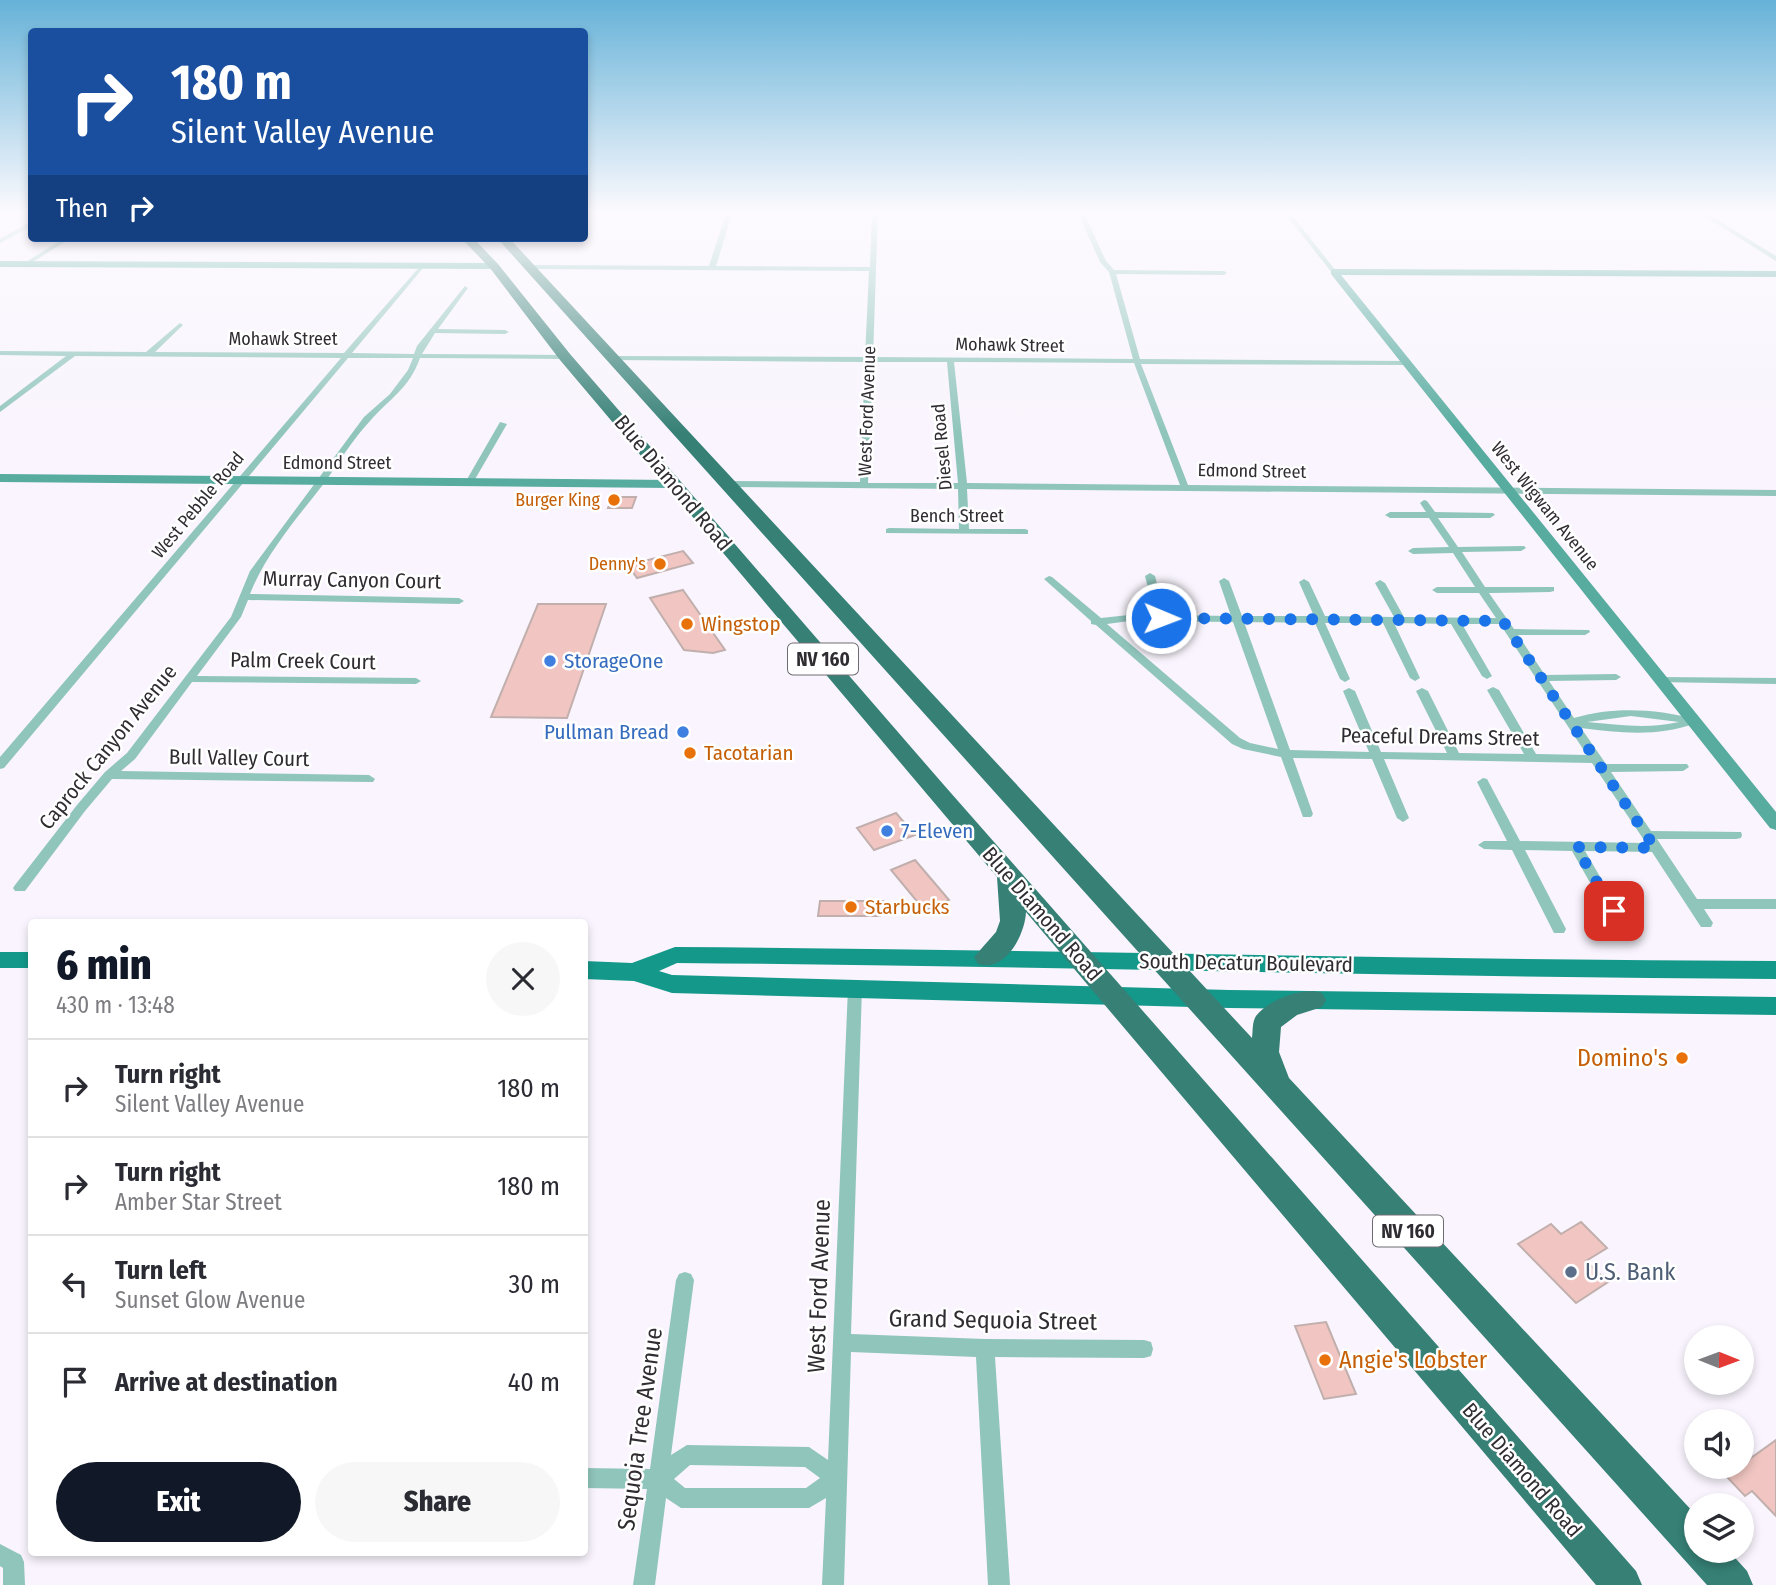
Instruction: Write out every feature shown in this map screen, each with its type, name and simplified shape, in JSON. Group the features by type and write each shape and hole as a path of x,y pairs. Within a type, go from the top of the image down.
{"highway":[{"name":"Blue Diamond Road","path":"508,285 565,357 673,484 1622,1585"},
{"path":"524,285 550,311 575,317"},
{"name":"Blue Diamond Road","path":"546,285 1684,1531"},
{"path":"987,957 1003,945 1013,928 1014,904 1009,876"},
{"path":"1280,1090 1265,1052 1267,1022 1288,1007 1312,1000"},
{"path":"1714,1563 1733,1585"}],"main road":[{"name":"South Decatur Boulevard","path":"634,972 675,955 987,957 1466,969 1776,970"},
{"path":"0,960 28,960"},
{"name":"South Decatur Boulevard","path":"588,971 634,972 672,984 1195,998 1776,1006"}],"street":[{"name":"West Pebble Road","path":"0,765 406,285"},
{"name":"West Ford Avenue","path":"864,485 872,285"},
{"path":"1116,285 1137,362 1185,488"},
{"name":"West Wigwam Avenue","path":"1344,285 1776,824"},
{"name":"Caprock Canyon Avenue","path":"20,888 109,775 131,755 236,617 253,573 367,419 393,396 412,370 417,356 433,331 465,288"},
{"path":"148,354 180,325"},
{"path":"433,331 505,332"},
{"name":"Mohawk Street","path":"0,353 565,357"},
{"path":"0,410 73,354"},
{"name":"Mohawk Street","path":"612,358 1407,363"},
{"name":"Diesel Road","path":"950,360 964,531"},
{"path":"470,481 503,424"},
{"name":"Edmond Street","path":"0,478 673,484"},
{"name":"Edmond Street","path":"728,484 1776,493"},
{"path":"1424,503 1706,923"},
{"path":"1390,515 1490,515"},
{"name":"Bench Street","path":"889,531 1025,532"},
{"path":"1413,551 1521,548"},
{"path":"1150,576 1161,618"},
{"name":"Peaceful Dreams Street","path":"1049,579 1236,741 1247,746 1284,754 1532,758 1683,767"},
{"path":"1224,581 1307,814"},
{"path":"1304,582 1403,818"},
{"path":"1380,583 1401,621"},
{"path":"1437,590 1550,589"},
{"name":"Murray Canyon Court","path":"244,597 459,601"},
{"path":"1096,622 1129,618 1503,621"},
{"path":"1387,620 1415,678"},
{"path":"1455,621 1487,676"},
{"path":"1510,632 1586,632"},
{"path":"1541,678 1616,677"},
{"name":"Palm Creek Court","path":"189,679 416,681"},
{"path":"1660,680 1776,681"},
{"path":"1493,690 1532,758"},
{"path":"1422,691 1455,757"},
{"path":"1571,723 1601,727 1677,728 1692,721"},
{"name":"Bull Valley Court","path":"109,775 369,779"},
{"path":"1483,782 1559,929"},
{"path":"1646,835 1736,835"},
{"path":"1484,845 1655,848"},
{"path":"1576,847 1626,933"},
{"path":"1692,904 1776,904"},
{"name":"West Ford Avenue","path":"834,1585 855,988"},
{"name":"Sequoia Tree Avenue","path":"644,1585 685,1280"},
{"name":"Grand Sequoia Street","path":"841,1343 985,1348 1144,1349"},
{"path":"985,1348 999,1585"},
{"path":"588,1478 658,1479 681,1498 808,1498 836,1479 809,1457 687,1455 658,1479"},
{"path":"7,1558 14,1585"}],"building":[{"path":"613,497 636,497 632,508 608,508"},
{"name":"Denny's","path":"683,551 693,563 637,578 628,565"},
{"name":"Wingstop","path":"683,590 725,650 713,653 684,650 650,598"},
{"name":"StorageOne","path":"538,604 606,604 567,718 491,717"},
{"name":"7-Eleven","path":"896,813 915,835 874,850 857,828"},
{"name":"7-Eleven","path":"915,860 949,900 925,911 891,870"},
{"name":"Starbucks","path":"820,901 883,901 883,913 880,913 880,916 818,916"},
{"name":"U.S. Bank","path":"1581,1222 1607,1248 1586,1261 1608,1282 1576,1303 1518,1244 1551,1224 1561,1234"},
{"name":"Angie's Lobster","path":"1326,1322 1356,1394 1324,1399 1295,1326"},
{"path":"1776,1440 1776,1516 1752,1491 1742,1493 1729,1479 1754,1479 1754,1456"}],"place":[{"name":"Burger King","path":"614,500"},
{"name":"Denny's","path":"660,564"},
{"name":"Wingstop","path":"687,624"},
{"name":"StorageOne","path":"550,661"},
{"name":"Pullman Bread","path":"683,732"},
{"name":"Tacotarian","path":"690,753"},
{"name":"7-Eleven","path":"887,831"},
{"name":"Starbucks","path":"851,907"},
{"name":"Domino's","path":"1682,1058"},
{"name":"U.S. Bank","path":"1571,1272"},
{"name":"Angie's Lobster","path":"1325,1360"}],"route":[{"path":"1161,618 1503,621 1655,848 1576,847 1614,911"}]}
